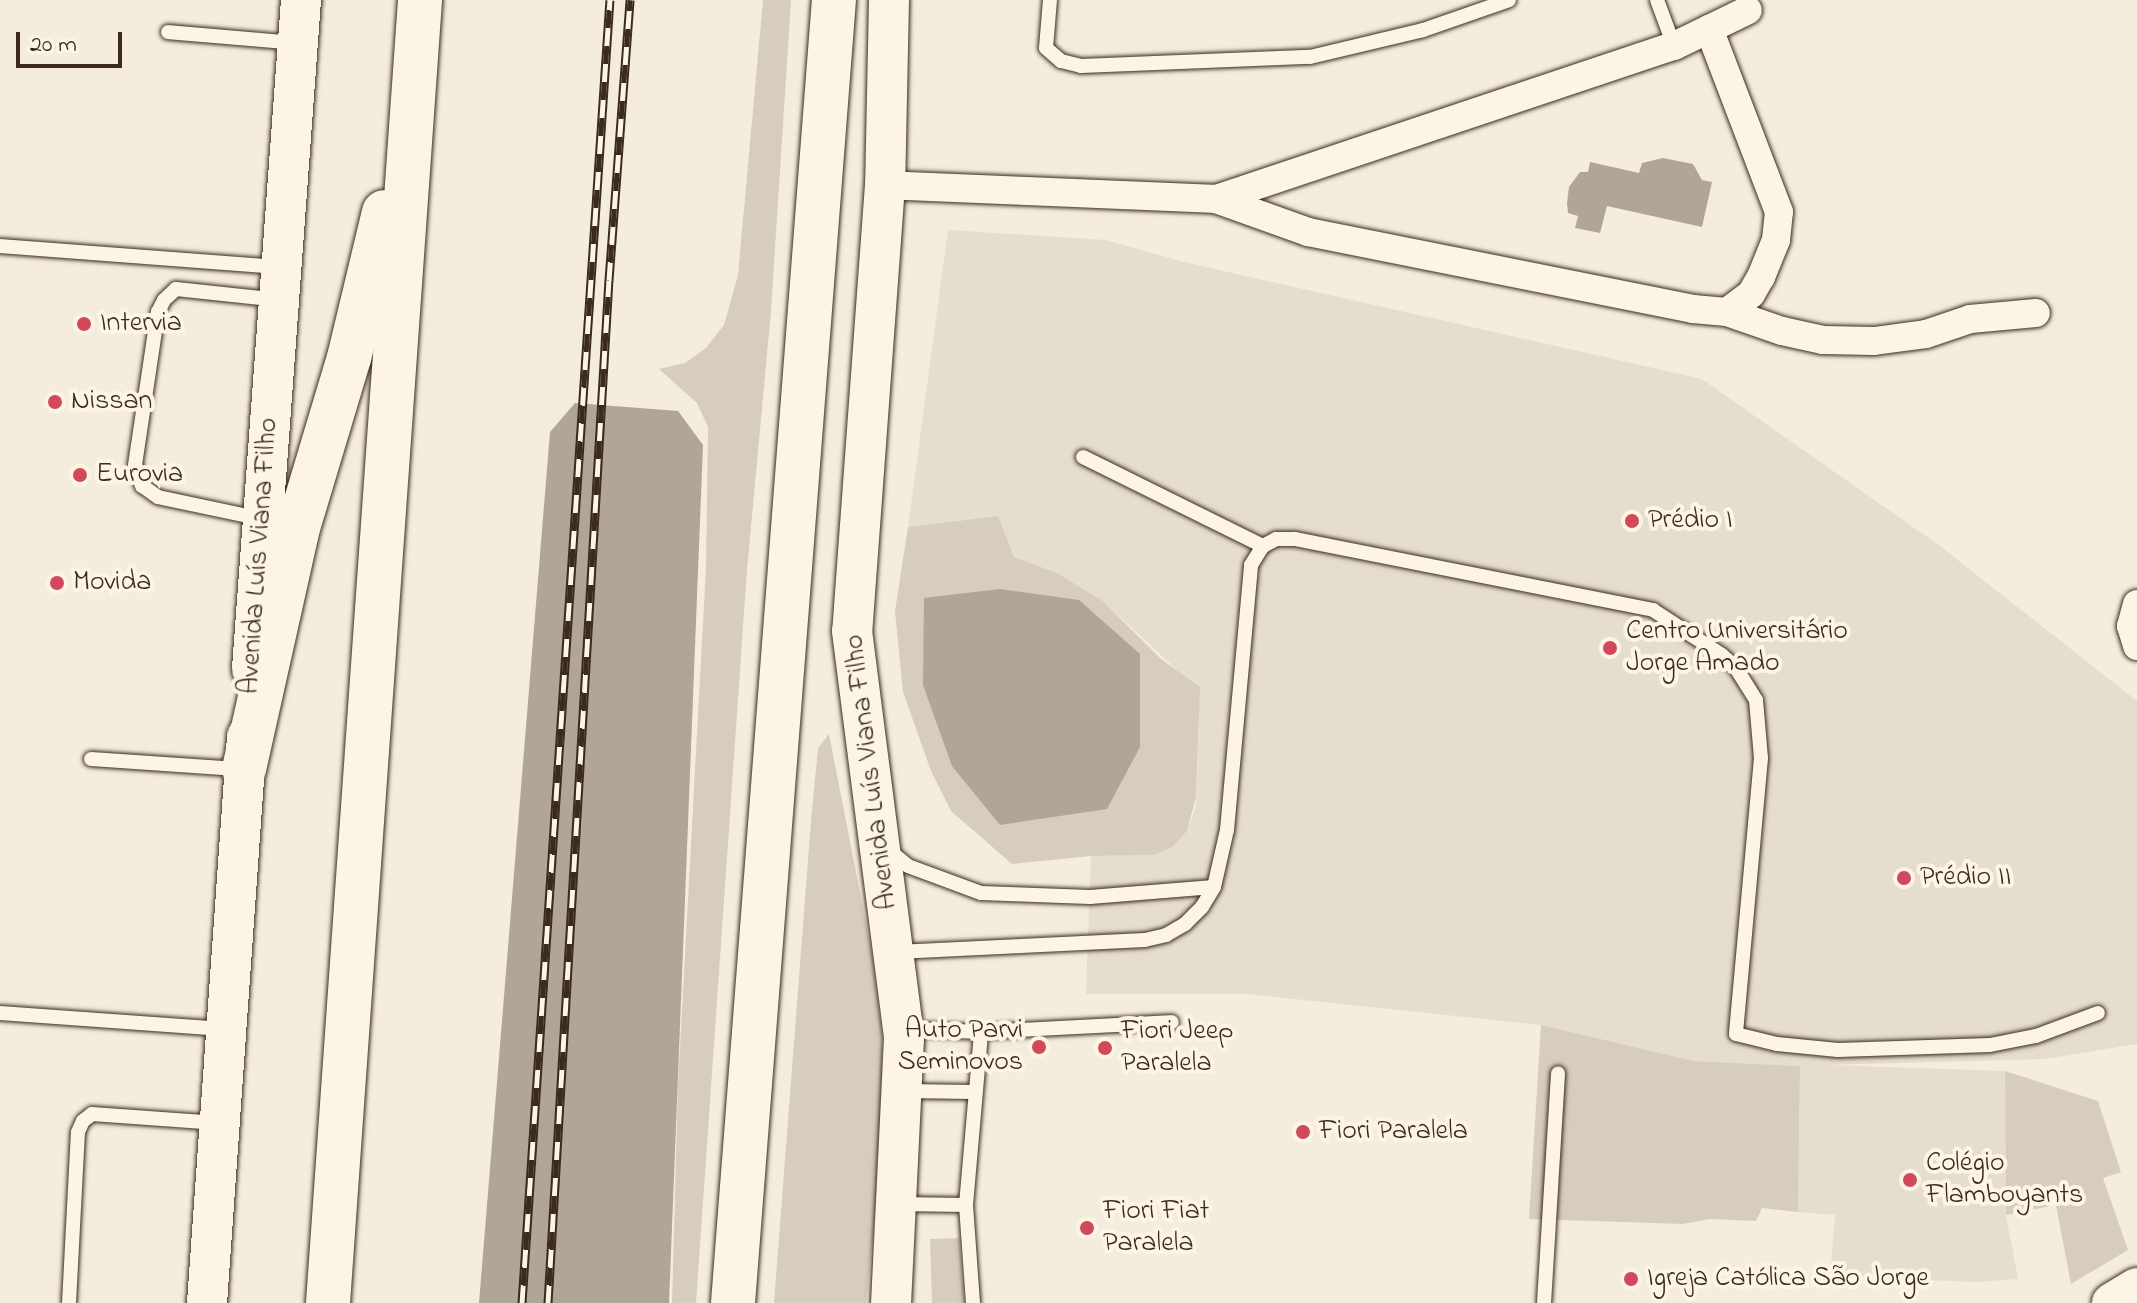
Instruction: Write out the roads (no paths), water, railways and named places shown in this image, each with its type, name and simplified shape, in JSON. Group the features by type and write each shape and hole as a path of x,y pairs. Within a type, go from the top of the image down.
{"highway":[{"path":"328,1303 420,0"},
{"path":"733,1303 834,0"},
{"path":"244,769 278,606 349,358 414,82"}],"main road":[{"name":"Avenida Luís Viana Filho","path":"207,1303 301,0"},
{"name":"Avenida Luís Viana Filho","path":"889,0 885,185 852,631 904,1029 904,1091 891,1303"},
{"path":"2112,1303 2137,1288"}],"street":[{"path":"1216,199 1674,46 1748,10"},
{"path":"1709,29 1779,212 1776,240 1761,277 1751,294 1727,312"},
{"path":"885,185 1216,199 1308,232 1693,309 1727,312 1782,331 1823,340 1874,341 1926,334 1970,319 2036,313"},
{"path":"2137,604 2131,626 2137,646"}],"lane":[{"path":"1050,0 1046,48 1061,61 1081,66 1310,57 1423,30 1509,0"},
{"path":"1657,0 1674,46"},
{"path":"168,32 298,43"},
{"path":"0,246 280,284"},
{"path":"263,519 158,497 142,486 135,465 158,312 164,300 176,289 280,284"},
{"path":"1083,457 1263,546"},
{"path":"895,952 1145,940 1166,935 1185,924 1202,907 1214,887 1227,830 1251,565 1263,546 1276,539 1295,539 1653,610 1722,655 1756,700 1761,758 1736,1034 1777,1044 1838,1050 1990,1045 2036,1036 2098,1013"},
{"path":"91,759 244,769"},
{"path":"878,841 908,866 981,893 1090,897 1214,887"},
{"path":"0,1013 226,1029"},
{"path":"904,1029 981,1032 1172,1022"},
{"path":"973,1303 966,1205 981,1032"},
{"path":"1544,1303 1558,1073"},
{"path":"904,1091 974,1092"},
{"path":"69,1303 78,1132 83,1121 92,1114 219,1123"},
{"path":"897,1204 966,1205"}],"railway":[{"path":"522,1303 610,0"},
{"path":"548,1303 609,280 630,0"}],"place":[{"name":"Intervia","path":"84,324"},
{"name":"Nissan","path":"55,402"},
{"name":"Eurovia","path":"80,475"},
{"name":"Prédio I","path":"1632,521"},
{"name":"Movida","path":"57,583"},
{"name":"Centro Universitário Jorge Amado","path":"1610,648"},
{"name":"Prédio II","path":"1904,878"},
{"name":"Auto Parvi Seminovos","path":"1039,1047"},
{"name":"Fiori Jeep Paralela","path":"1105,1048"},
{"name":"Fiori Paralela","path":"1303,1132"},
{"name":"Colégio Flamboyants","path":"1910,1180"},
{"name":"Fiori Fiat Paralela","path":"1087,1228"},
{"name":"Igreja Católica São Jorge","path":"1631,1279"}]}
